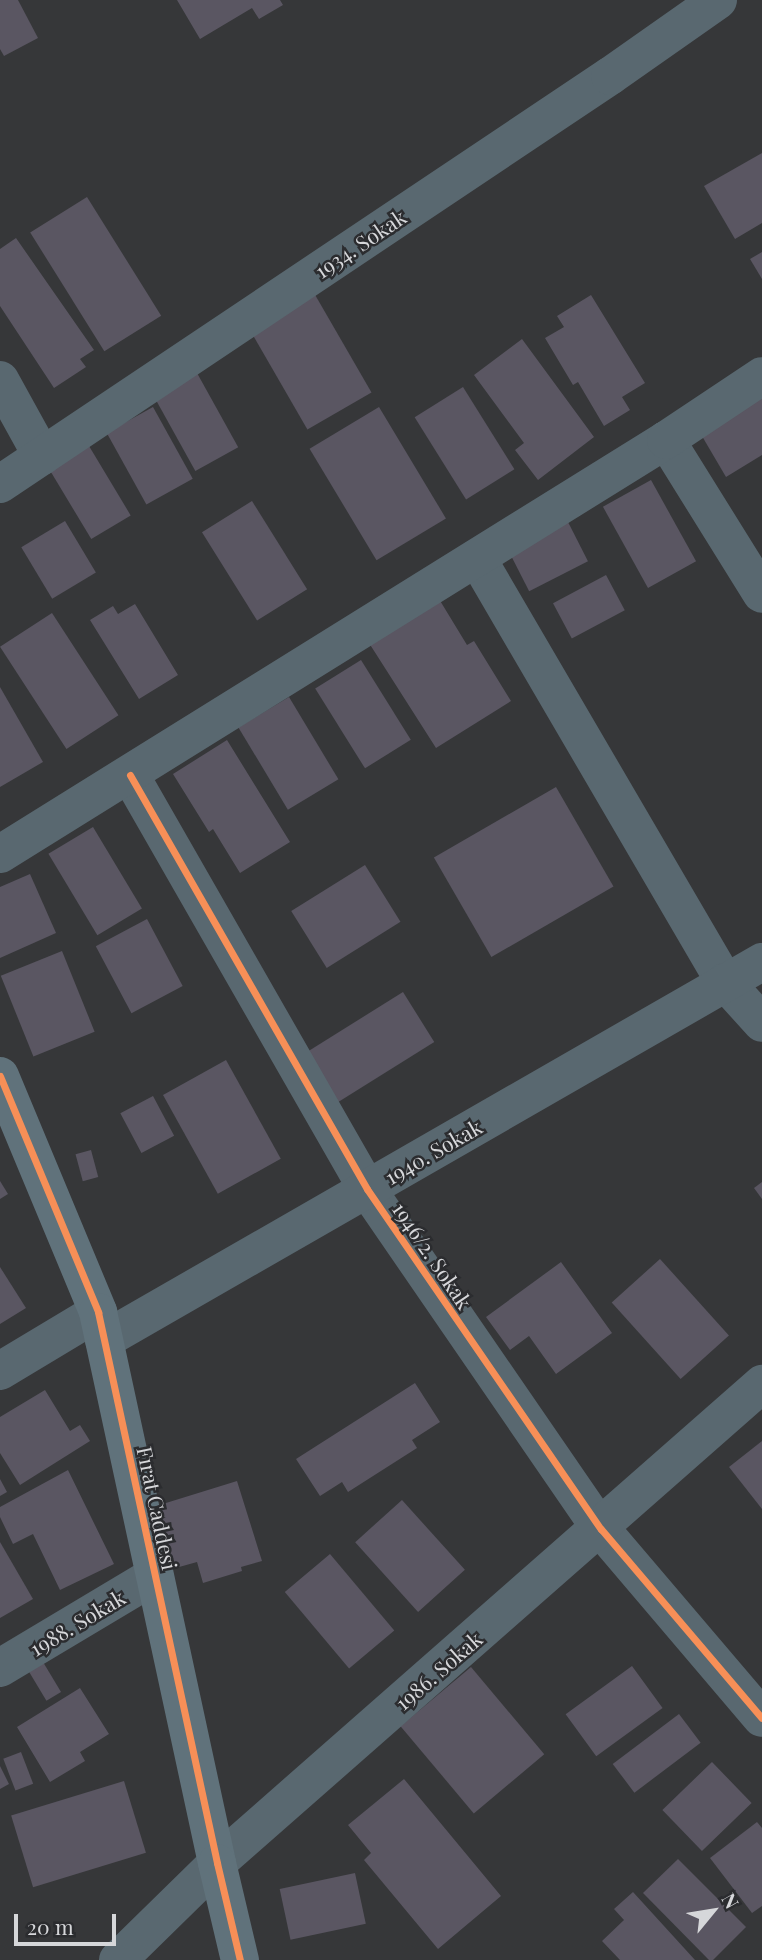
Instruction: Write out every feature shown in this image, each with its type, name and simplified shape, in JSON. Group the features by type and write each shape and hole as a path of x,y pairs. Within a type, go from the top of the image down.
{"street":[{"name":"1934. Sokak","path":"0,484 599,84 718,0"},
{"path":"0,854 666,440 762,376"},
{"path":"0,380 42,456"},
{"path":"666,440 762,594"},
{"path":"477,558 725,982 762,1023"},
{"name":"1946/2. Sokak","path":"130,775 367,1189 601,1529 762,1718"},
{"name":"1940. Sokak","path":"0,1371 101,1326 367,1189 762,962"},
{"name":"Fırat Caddesi","path":"0,1076 101,1326 240,1960"},
{"name":"1986. Sokak","path":"118,1960 217,1863 601,1529 762,1384"},
{"name":"1988. Sokak","path":"0,1668 154,1576"}],"building":[{"path":"0,0 18,0 38,38 4,56 0,49"},
{"path":"177,0 280,0 283,5 259,19 252,8 200,39"},
{"path":"762,153 762,223 735,239 704,186"},
{"path":"87,197 161,316 104,351 30,233"},
{"path":"16,238 94,350 80,359 86,367 54,388 0,306 0,249"},
{"path":"762,252 762,279 750,259"},
{"path":"314,293 372,393 307,430 250,330"},
{"path":"591,295 645,383 622,397 630,410 604,426 578,382 573,385 545,338 564,327 557,316"},
{"path":"522,339 594,437 538,480 515,450 524,443 474,375"},
{"path":"197,373 238,447 195,471 154,397"},
{"path":"463,387 514,469 466,499 415,417"},
{"path":"762,393 762,455 726,477 699,431"},
{"path":"153,407 193,479 146,504 107,433"},
{"path":"379,407 446,518 377,560 310,449"},
{"path":"89,446 131,515 91,539 50,470"},
{"path":"651,480 696,561 648,588 603,507"},
{"path":"252,501 307,589 257,620 202,532"},
{"path":"65,521 96,572 52,599 21,547"},
{"path":"568,522 588,561 529,591 509,552"},
{"path":"606,575 625,610 572,638 553,603"},
{"path":"439,599 467,645 474,641 511,701 436,748 369,643"},
{"path":"135,604 178,675 139,699 90,620 113,606 118,614"},
{"path":"52,613 118,715 66,749 0,647"},
{"path":"361,660 411,740 365,768 315,689"},
{"path":"0,687 43,762 0,787"},
{"path":"289,697 338,779 288,810 238,727"},
{"path":"227,740 290,842 240,873 213,829 209,832 173,774"},
{"path":"556,787 614,887 491,957 434,858"},
{"path":"93,827 142,908 97,935 48,854"},
{"path":"365,865 401,922 327,968 291,911"},
{"path":"30,874 56,933 0,958 0,887"},
{"path":"147,919 183,986 131,1013 96,946"},
{"path":"62,951 95,1032 33,1056 1,976"},
{"path":"403,992 434,1042 336,1104 305,1053"},
{"path":"226,1060 281,1159 218,1194 163,1095"},
{"path":"153,1096 174,1136 141,1153 120,1113"},
{"path":"91,1150 98,1177 83,1181 76,1154"},
{"path":"0,1181 8,1194 0,1199"},
{"path":"762,1182 762,1199 754,1188"},
{"path":"660,1259 729,1336 681,1379 612,1302"},
{"path":"561,1262 612,1333 556,1374 529,1336 510,1350 486,1317"},
{"path":"0,1267 26,1308 0,1324"},
{"path":"415,1383 440,1422 412,1440 417,1448 348,1492 342,1482 320,1496 296,1459"},
{"path":"45,1390 70,1431 80,1425 90,1441 20,1485 0,1453 0,1417"},
{"path":"762,1441 762,1509 729,1467"},
{"path":"68,1470 114,1564 60,1590 33,1534 13,1544 0,1517 0,1507"},
{"path":"0,1479 7,1492 0,1496"},
{"path":"237,1481 262,1561 241,1567 242,1571 203,1583 197,1562 172,1569 153,1507"},
{"path":"402,1500 465,1570 418,1612 355,1542"},
{"path":"0,1542 33,1599 0,1618"},
{"path":"330,1554 394,1631 349,1669 285,1592"},
{"path":"43,1662 61,1692 46,1701 28,1671"},
{"path":"632,1666 663,1708 596,1756 566,1714"},
{"path":"471,1667 544,1754 474,1813 401,1726"},
{"path":"80,1688 109,1734 80,1752 85,1761 50,1782 17,1727"},
{"path":"679,1714 701,1743 634,1793 613,1764"},
{"path":"21,1752 33,1784 15,1791 3,1759"},
{"path":"712,1762 752,1803 702,1851 662,1810"},
{"path":"0,1766 9,1784 0,1789"},
{"path":"404,1779 501,1896 438,1949 364,1860 371,1853 348,1825"},
{"path":"124,1781 146,1853 33,1887 11,1815"},
{"path":"757,1822 762,1828 762,1906 752,1913 710,1858"},
{"path":"678,1859 746,1927 713,1960 709,1960 643,1893"},
{"path":"355,1873 366,1924 290,1940 280,1889"},
{"path":"633,1892 695,1960 620,1960 602,1941 624,1920 614,1909"}],"cycle path":[{"path":"130,775 367,1189 601,1529 762,1718"},
{"path":"0,1076 98,1312 240,1960"}]}
